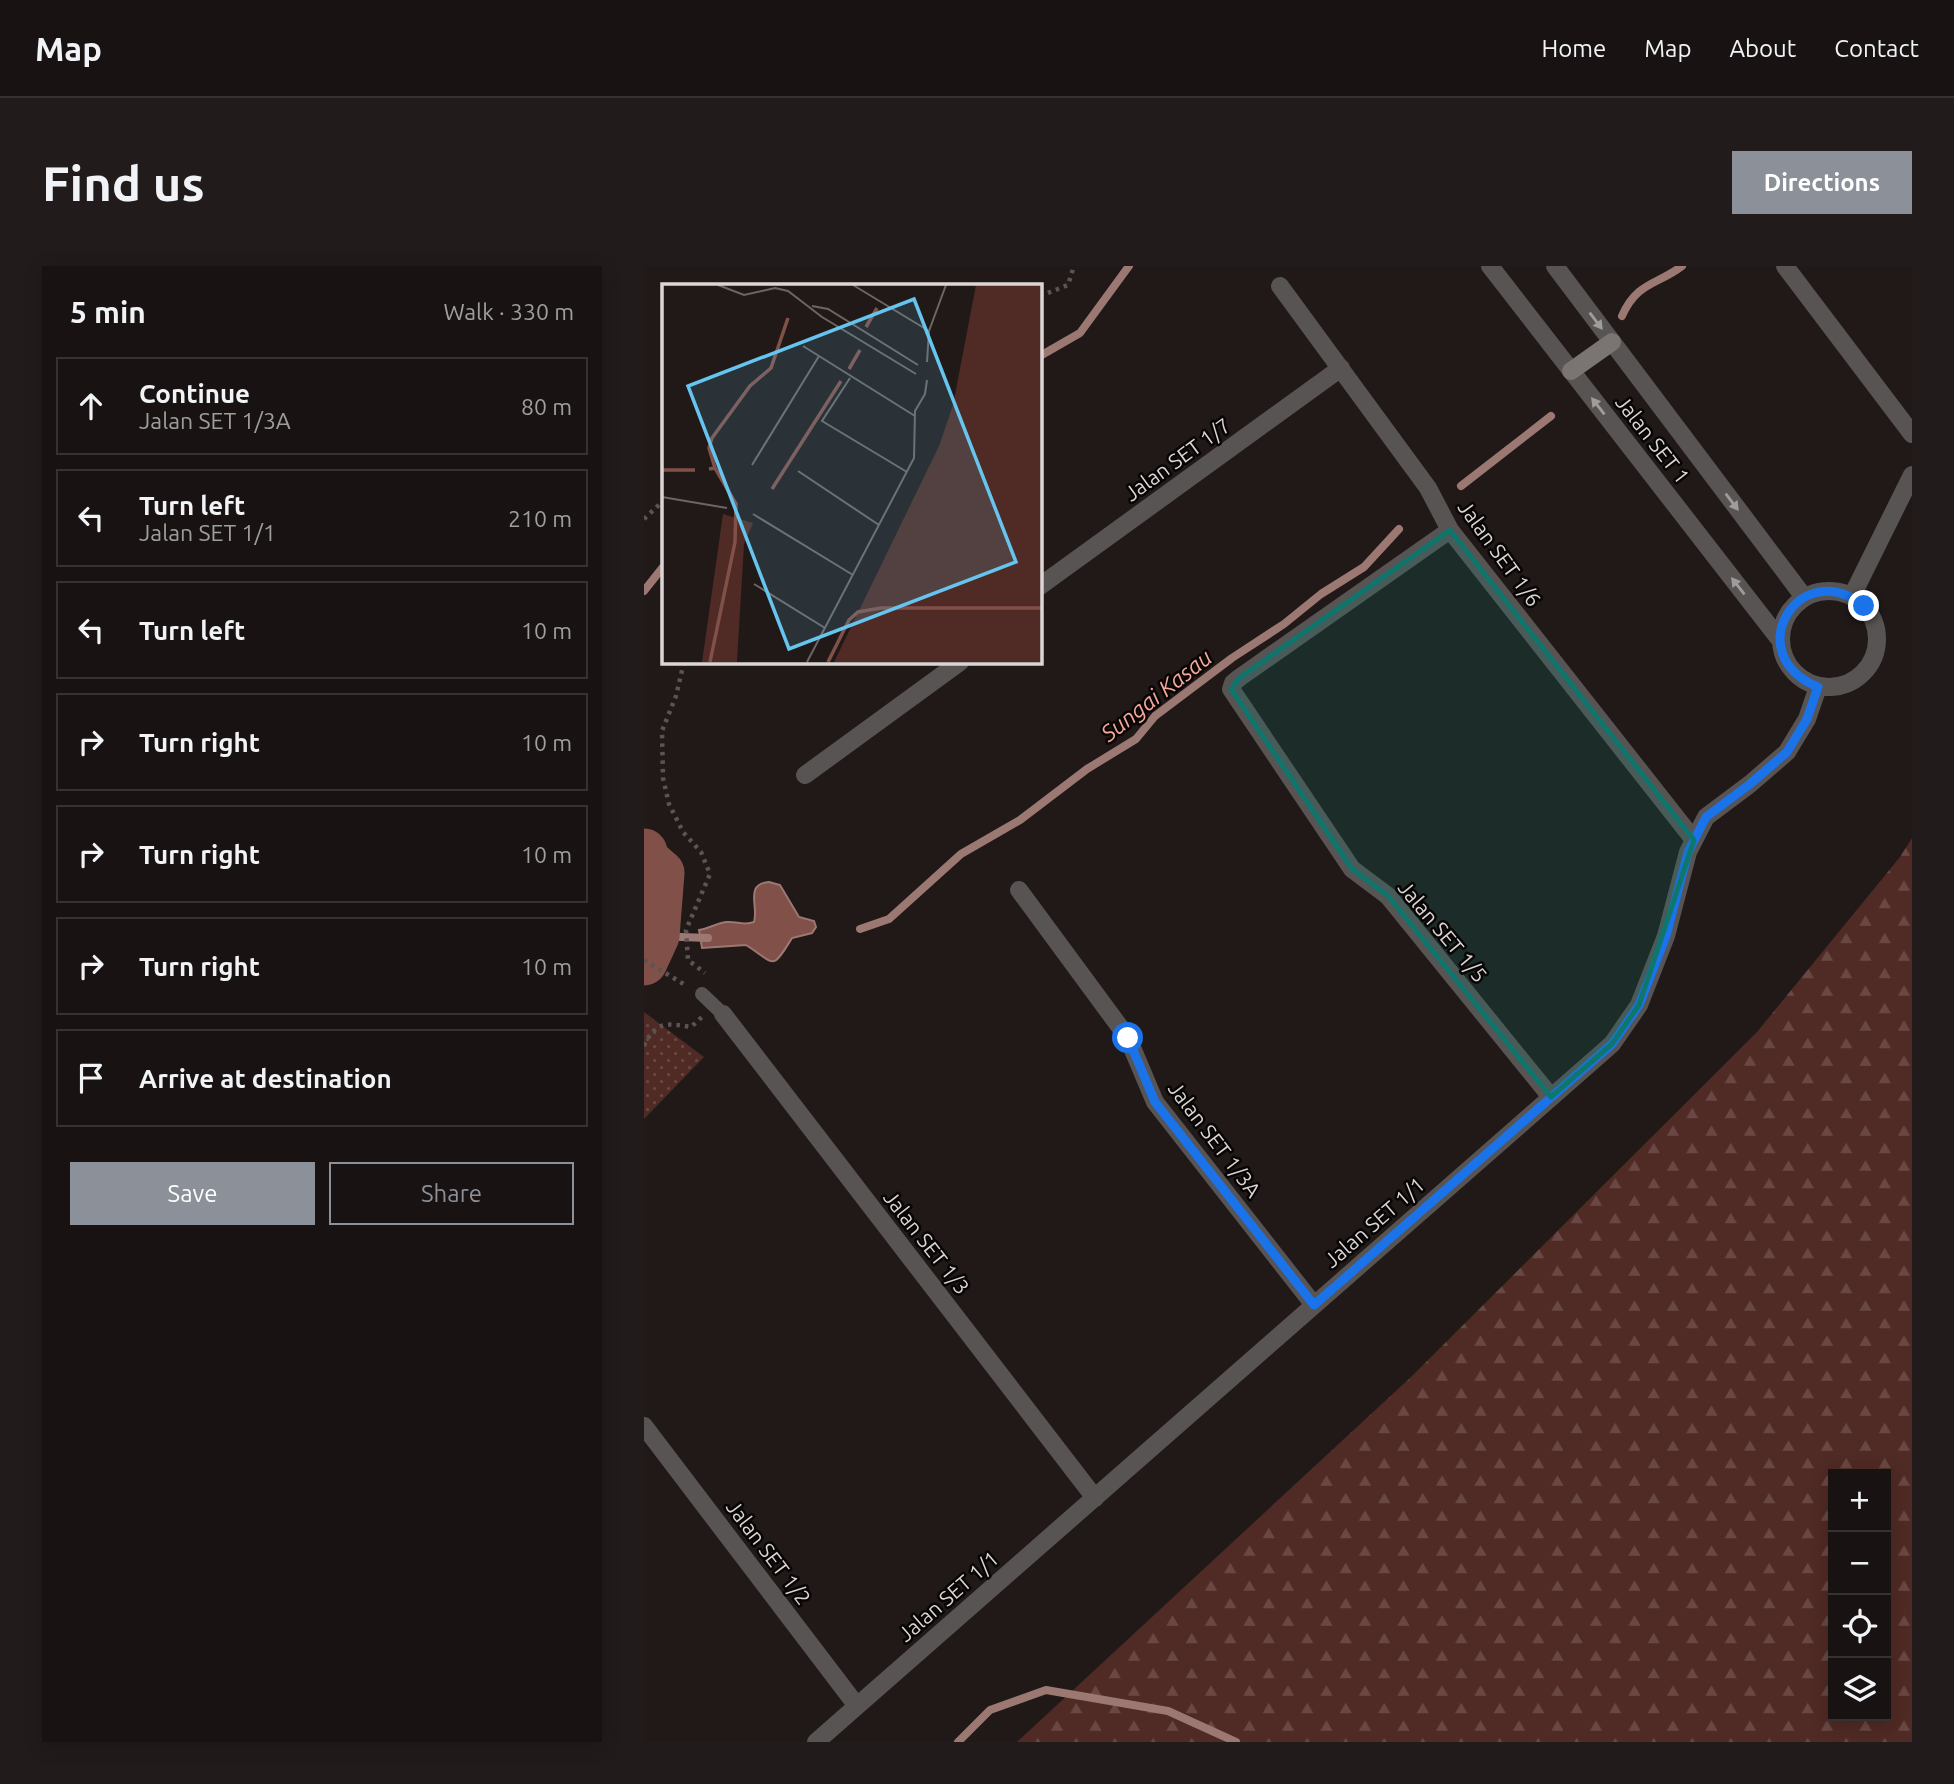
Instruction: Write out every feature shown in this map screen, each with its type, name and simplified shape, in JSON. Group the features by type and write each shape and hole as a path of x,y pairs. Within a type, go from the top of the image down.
{"street":[{"name":"Jalan SET 1","path":"1490,266 1780,640"},
{"name":"Jalan SET 1","path":"1555,266 1804,597"},
{"path":"1785,266 1912,434"},
{"name":"Jalan SET 1/6","path":"1280,286 1428,488 1450,530 1694,840"},
{"path":"1572,372 1612,342"},
{"name":"Jalan SET 1/7","path":"1041,585 1340,368"},
{"path":"1852,596 1912,475"},
{"name":"Jalan SET 1/5","path":"1450,530 1239,678 1231,689 1352,869 1388,896 1551,1097"},
{"path":"1819,591 1836,591 1852,596 1864,606 1873,619 1877,634 1874,656 1861,676 1848,684 1818,687 1791,670 1782,656 1780,640 1786,615 1804,597 1819,591"},
{"path":"805,775 959,663"},
{"name":"Jalan SET 1/1","path":"816,1742 1612,1044 1639,1005 1666,936 1688,852 1706,817 1787,752 1807,719 1818,687"},
{"name":"Jalan SET 1/3A","path":"1019,890 1128,1038 1155,1102 1314,1305"},
{"name":"Jalan SET 1/3","path":"723,1014 1095,1497"},
{"name":"Jalan SET 1/2","path":"644,1426 857,1706"}],"lane":[{"path":"702,994 723,1014"}],"path":[{"path":"1041,296 1068,285 1074,266"},
{"path":"644,519 662,502"},
{"path":"684,663 676,695 662,731 663,778 669,804 683,832 701,852 710,874 686,930 688,960"},
{"path":"644,960 702,994"}],"highlighted area":[{"path":"1450,530 1694,840 1639,1005 1612,1044 1551,1097 1388,896 1352,869 1231,689 1239,678"}],"green space":[{"path":"1912,838 1912,1742 1017,1742 1411,1377 1757,1032 1900,857"},
{"path":"644,1012 704,1057 644,1119"}],"shaded area":[{"path":"769,882 780,885 799,917 814,921 816,927 812,933 792,938 780,956 772,961 746,945 702,948 699,930 726,922 754,922 755,892 761,884"}],"waterway":[{"path":"1041,355 1080,333 1129,266"},
{"name":"Sungai Kasau","path":"1622,316 1641,290 1682,266"},
{"name":"Sungai Kasau","path":"1461,486 1551,416"},
{"name":"Sungai Kasau","path":"860,929 889,919 961,854 1020,820 1087,769 1136,739 1155,716 1232,658 1284,624 1321,594 1364,567 1399,529"},
{"path":"644,591 662,568"},
{"path":"644,852 646,860 661,873 656,936 644,962"},
{"name":"Sungai Kasau","path":"656,936 708,938"},
{"path":"958,1742 990,1710 1046,1690 1168,1711 1236,1742"}],"route":[{"path":"1128,1038 1155,1102 1314,1305 1612,1044 1639,1005 1666,936 1688,852 1706,817 1787,752 1807,719 1818,687 1791,670 1782,656 1781,627 1786,615 1793,605 1819,591 1836,591 1852,596 1864,606"}]}
